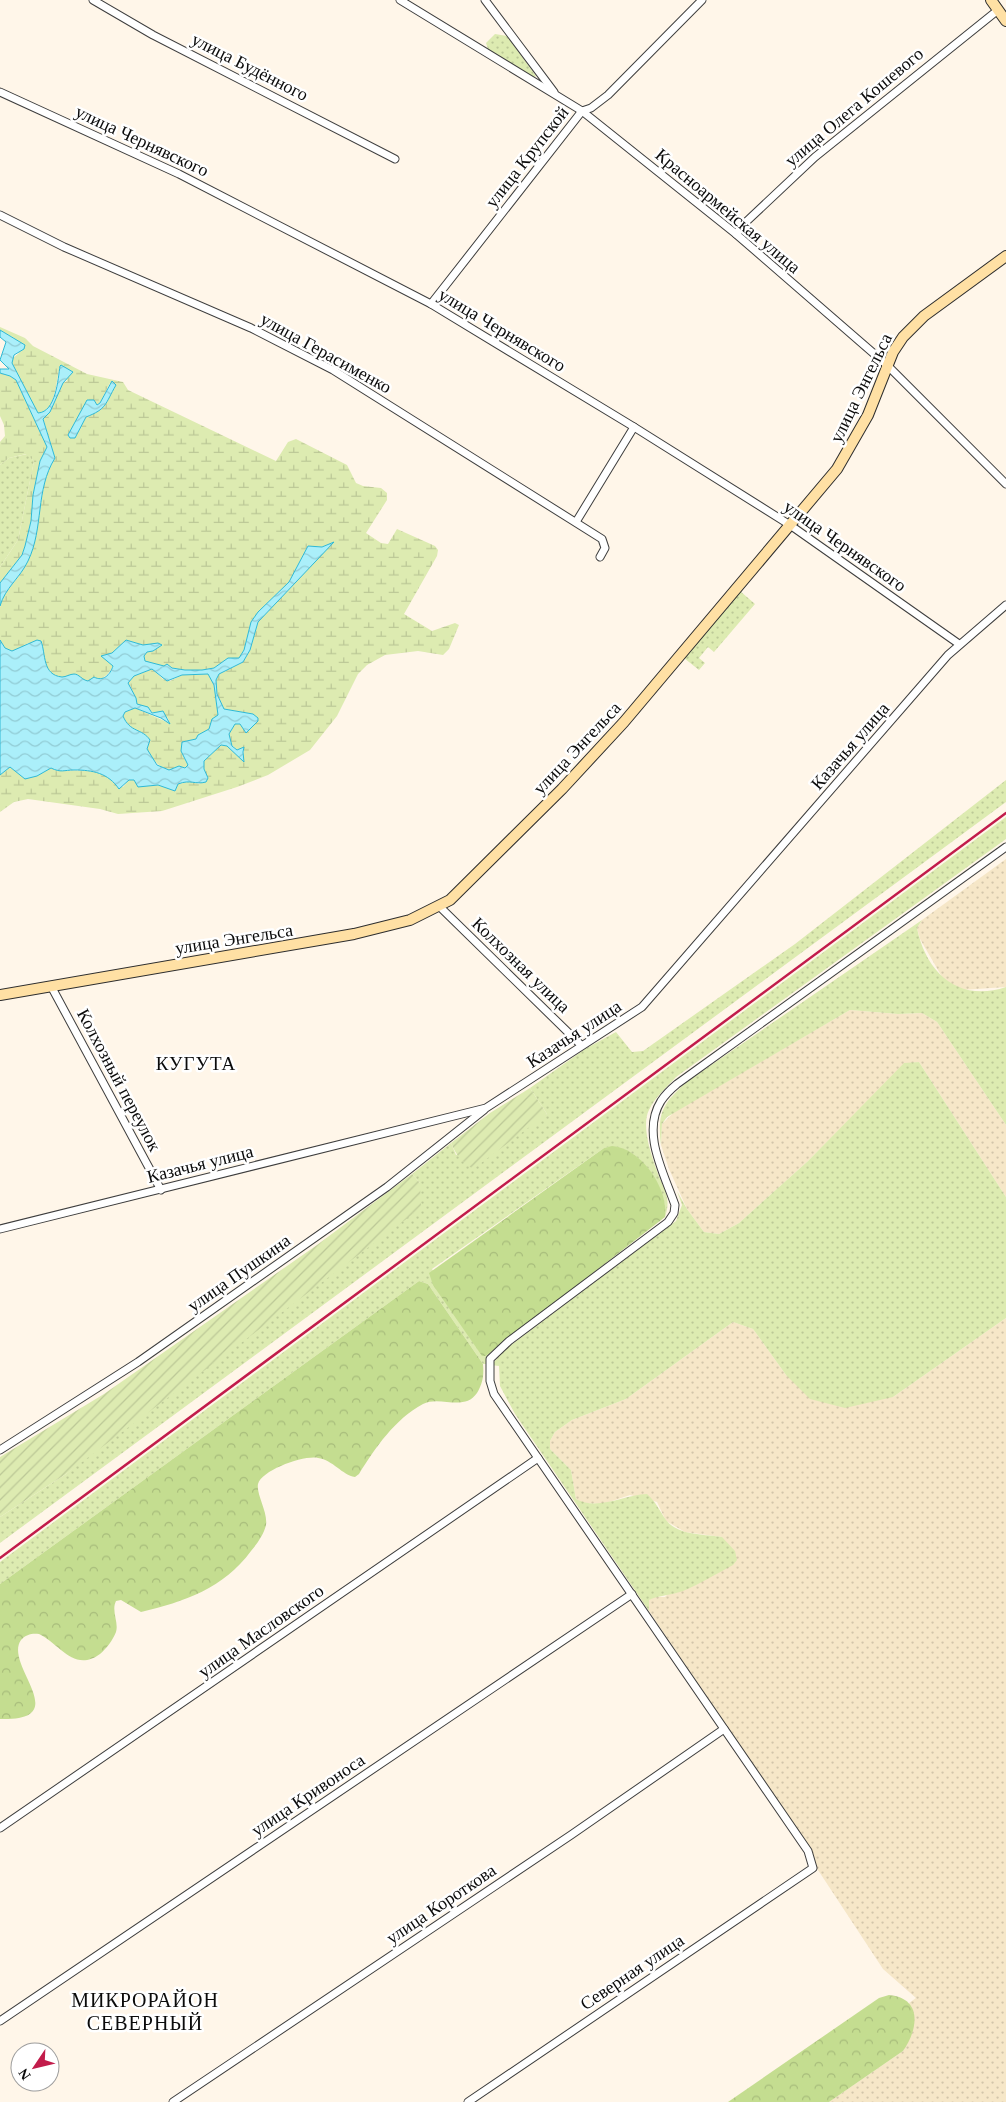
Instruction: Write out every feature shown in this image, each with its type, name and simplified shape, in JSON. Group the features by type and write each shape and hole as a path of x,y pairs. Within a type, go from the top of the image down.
{"street":[{"name":"улица Будённого","path":"93,0 153,35 395,159"},
{"name":"Красноармейская улица","path":"400,0 582,111 736,234 887,366 1006,484"},
{"path":"485,0 556,95"},
{"name":"улица Крупской","path":"431,304 582,111 591,108 608,95 702,0"},
{"path":"991,0 1006,21"},
{"name":"улица Олега Кошевого","path":"736,234 753,215 815,157 998,10"},
{"name":"улица Чернявского","path":"0,92 179,174 431,304 634,426 790,525 959,644"},
{"name":"улица Герасименко","path":"0,216 64,247 251,328 333,370 605,542 605,548 600,557"},
{"name":"улица Энгельса","path":"0,995 346,936 410,920 440,907 513,840 581,769 624,722 790,525 846,456 868,415 897,345 918,321 1006,256"},
{"path":"576,522 634,426"},
{"name":"Казачья улица","path":"0,1229 486,1108 581,1045 630,1016 657,991 959,644 1006,605"},
{"path":"724,1729 494,1394 490,1381 490,1359 509,1341 668,1222 674,1213 675,1205 654,1146 652,1128 655,1112 661,1099 677,1084 1006,847"},
{"name":"Колхозная улица","path":"440,907 581,1045"},
{"name":"Колхозный переулок","path":"51,986 161,1190"},
{"name":"улица Пушкина","path":"0,1450 130,1367 387,1187 486,1108"},
{"name":"улица Масловского","path":"0,1828 538,1458"},
{"name":"улица Кривоноса","path":"0,2021 632,1594"},
{"name":"Северная улица","path":"468,2102 813,1868 808,1852 724,1729"},
{"name":"улица Короткова","path":"173,2102 571,1835 724,1729"}],"shaded area":[{"path":"1006,859 1006,987 962,990 954,987 942,977 920,939 917,928 922,920"},
{"path":"850,1010 898,1014 922,1013 937,1022 1006,1125 1006,1197 919,1062 904,1064 808,1161 739,1223 719,1234 704,1232 687,1209 669,1169 661,1145 662,1124 674,1112"},
{"path":"1006,1318 1006,2102 829,2102 903,2051 914,2015 909,2003 916,1998 883,1969 816,1867 811,1851 649,1611 649,1600 653,1597 665,1597 722,1537 685,1532 666,1521 657,1502 630,1495 603,1504 583,1503 576,1499 571,1470 550,1449 550,1441 555,1432 572,1420 626,1399 733,1322 753,1329 786,1375 893,1397"}],"green space":[{"path":"495,34 507,36 536,76 534,77 488,49 486,43"},
{"path":"0,327 25,338 33,346 87,374 123,382 128,390 276,461 288,442 296,439 347,465 356,483 363,486 381,488 387,493 387,500 366,533 381,543 388,544 397,529 435,546 438,550 437,556 404,614 432,631 455,623 459,625 449,649 443,655 418,651 385,655 367,665 358,674 337,716 310,750 268,775 237,787 162,811 118,814 100,809 28,799 14,802 0,812 0,775 10,767 25,779 37,776 51,768 102,774 123,787 129,780 134,780 138,786 158,785 175,791 178,784 191,781 199,784 208,778 204,769 204,761 221,745 227,746 243,761 244,747 237,750 229,742 229,734 235,724 240,724 246,733 258,721 253,714 224,709 217,694 216,680 219,674 243,662 250,650 258,622 332,543 322,547 308,546 289,582 258,612 251,622 244,650 239,658 228,659 214,668 185,670 150,664 145,661 144,656 147,652 161,646 143,645 126,640 112,653 102,657 113,665 108,673 96,681 86,682 76,675 60,677 51,673 44,660 43,646 28,643 19,650 12,651 5,648 0,640 0,607 3,596 19,576 32,550 46,475 55,458 43,418 50,412 63,383 67,381 61,365 55,393 49,407 38,413 12,364 12,359 19,353 14,338 0,330","holes":["110,383 115,387 105,405 99,411 86,417 75,438 68,435 82,416 100,403"]},
{"path":"0,373 16,380 47,447 40,461 33,495 31,521 22,555 0,583 0,567 18,540 34,461 26,454 9,458 0,465 0,442 5,436 4,425 0,416"},
{"path":"27,454 34,461 18,540 0,567 0,465 9,458"},
{"path":"740,591 755,604 714,652 708,647 699,658 705,663 699,670 684,658"},
{"path":"152,669 163,679 170,681 182,675 208,674 214,685 218,715 209,729 196,739 182,742 183,756 188,765 175,771 164,768 154,760 147,749 150,740 147,736 129,725 123,716 125,712 135,708 169,723 168,718 138,705 128,683 134,676"},
{"path":"1006,780 1006,802 0,1543 0,1517 66,1474 420,1183 412,1174 451,1143 456,1155 547,1114 530,1088 585,1049 616,1032 632,1052 643,1051 795,944"},
{"path":"1006,817 1006,839 676,1077 658,1096 649,1110 646,1126 652,1156 667,1199 665,1217 662,1193 648,1169 627,1152 616,1148 604,1148 432,1269 486,1356 490,1353 487,1364 483,1364 428,1284 419,1281 0,1584 0,1562"},
{"path":"922,920 917,928 921,944 937,971 947,980 960,987 974,991 989,991 1006,987 1006,1125 937,1022 922,1013 898,1014 850,1010 667,1117 662,1124 661,1145 661,1116 667,1102 688,1081"},
{"path":"919,1062 1006,1197 1006,1318 893,1397 845,1408 810,1399 786,1375 753,1329 733,1322 626,1399 572,1420 555,1432 550,1441 550,1449 571,1470 576,1499 584,1502 602,1503 647,1494 666,1520 677,1529 700,1535 722,1537 735,1551 737,1560 733,1565 683,1591 649,1600 649,1611 515,1414 500,1386 499,1366 491,1365 507,1348 676,1221 682,1205 677,1191 687,1209 704,1232 719,1234 739,1223 808,1161 904,1063"},
{"path":"530,1088 547,1114 473,1169 466,1164 457,1155 451,1143 490,1113"},
{"path":"612,1146 623,1148 633,1154 651,1172 662,1194 665,1217 486,1356 482,1356 433,1285 429,1273 604,1148"},
{"path":"412,1174 420,1183 421,1208 66,1474 0,1517 0,1457 104,1394 317,1245"},
{"path":"419,1281 428,1284 483,1364 481,1386 472,1399 459,1402 430,1402 413,1410 386,1435 355,1477 350,1476 333,1464 318,1458 294,1461 267,1474 258,1484 266,1525 258,1542 240,1564 216,1584 202,1592 173,1603 141,1612 121,1600 116,1601 114,1609 117,1628 115,1635 100,1654 91,1659 75,1659 39,1634 25,1636 21,1640 18,1651 35,1701 33,1711 22,1717 0,1719 0,1584"},
{"path":"889,1995 900,1997 908,2002 912,2008 914,2025 908,2043 903,2051 829,2102 728,2102 879,1998"}],"water":[{"path":"0,330 25,345 24,349 14,355 12,363 38,413 49,407 52,401 57,386 60,366 73,372 63,383 50,412 43,419 55,458 45,483 33,548 25,567 5,594 0,606 0,583 22,555 25,546 31,521 33,495 40,461 47,447 16,380 0,373 0,369 9,369 0,360 6,342 0,337"},
{"path":"112,381 116,385 105,405 86,417 75,438 70,438 68,435 87,400 94,400 97,405 100,403"},
{"path":"334,542 258,622 250,650 243,662 219,674 216,680 217,694 224,709 253,714 258,718 258,721 246,733 240,724 235,724 229,734 232,746 237,750 244,747 244,762 227,746 221,745 204,761 204,769 208,778 206,782 178,784 175,791 158,785 138,787 134,780 129,780 119,789 105,776 88,771 60,771 51,768 37,776 25,779 10,767 0,775 0,640 5,648 12,651 37,640 41,641 46,663 51,672 62,677 76,674 88,681 94,677 100,679 108,675 113,666 101,656 112,653 126,640 143,645 158,643 162,645 153,651 147,652 144,656 145,661 164,666 167,664 172,668 185,670 214,668 228,658 239,658 244,650 251,622 258,612 289,582 308,546 322,547","holes":["152,669 167,681 182,675 208,674 214,685 218,715 212,719 209,729 198,735 196,739 182,742 181,751 188,765 185,768 179,766 169,770 157,765 147,749 150,740 147,736 129,725 123,716 125,712 135,708 161,718 170,724 163,711 152,713 148,707 137,704 128,683 134,676"]}],"railway":[{"path":"0,1558 1006,813"}],"district":[{"name":"КУГУТА","path":"196,1063"},
{"name":"МИКРОРАЙОН СЕВЕРНЫЙ","path":"145,2012"}]}
